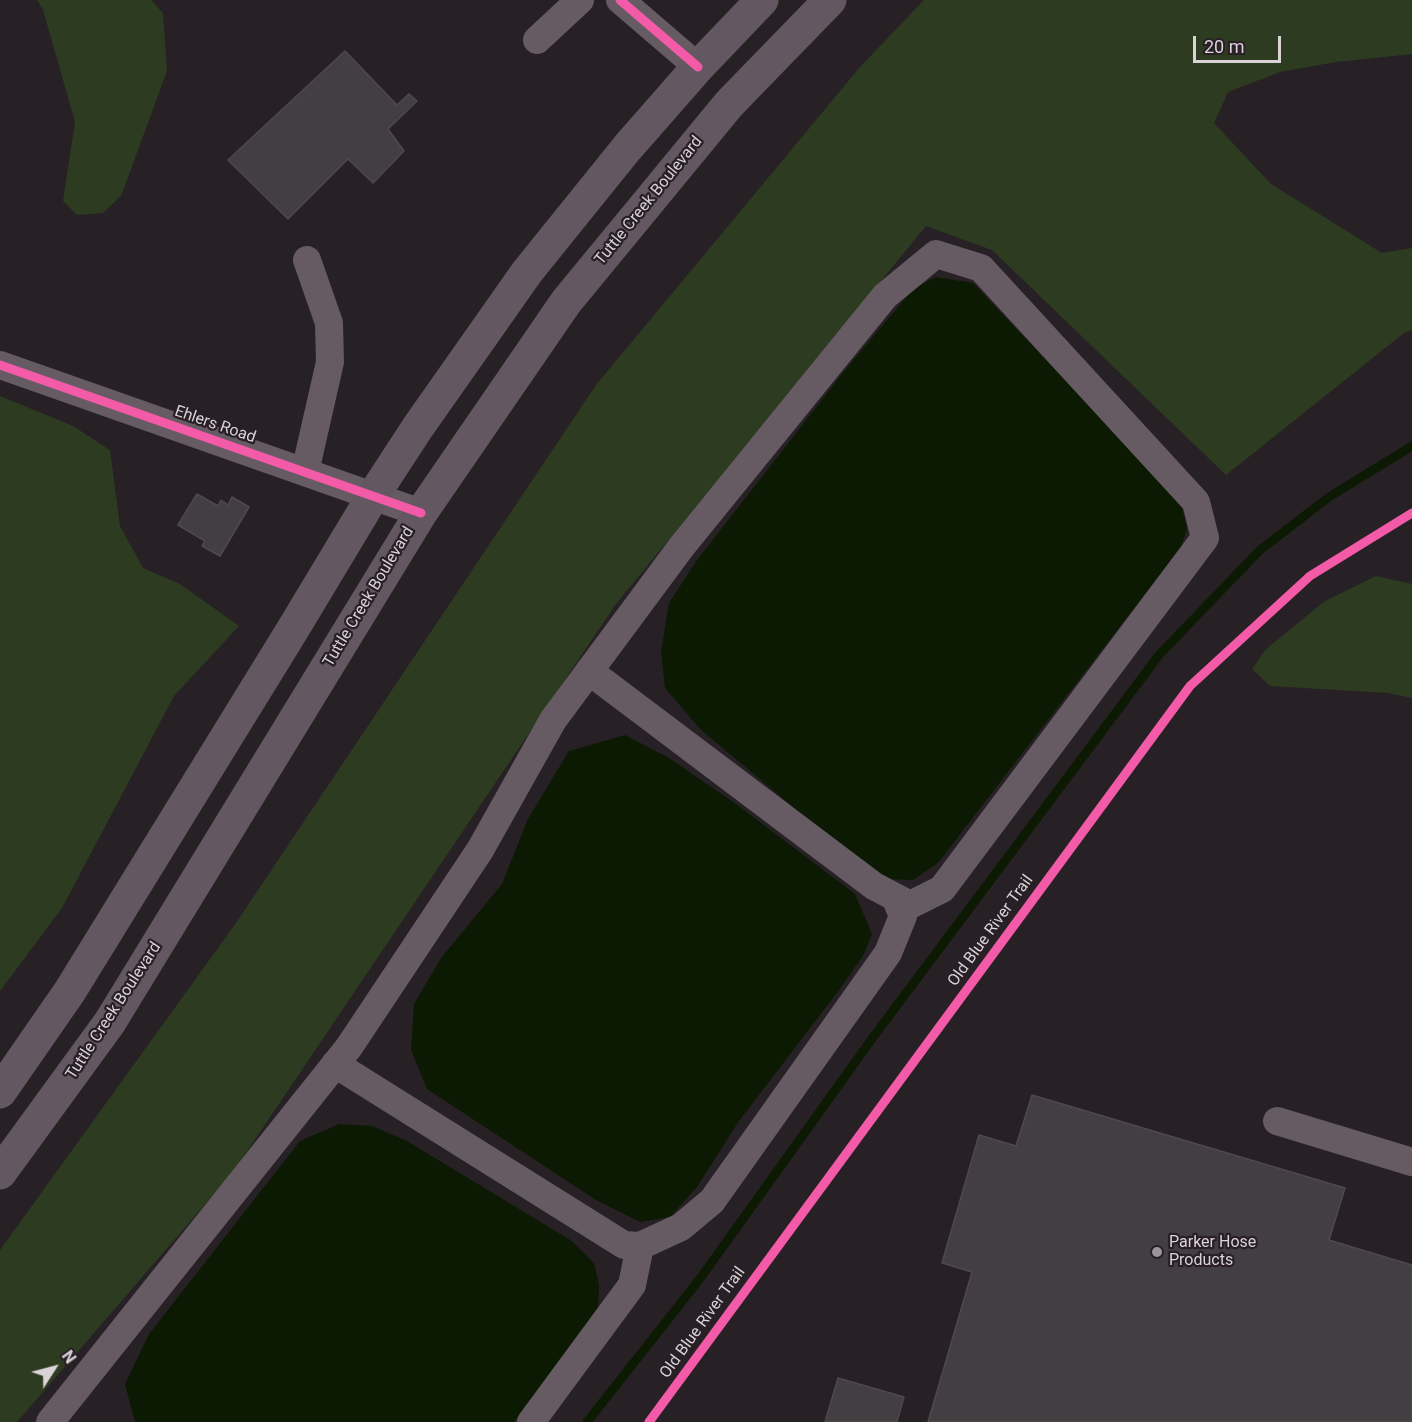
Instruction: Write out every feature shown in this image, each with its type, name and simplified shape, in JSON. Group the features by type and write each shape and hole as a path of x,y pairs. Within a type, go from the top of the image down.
{"highway":[{"path":"0,1092 70,991 373,496 527,272 627,148 698,67 762,0"},
{"name":"Tuttle Creek Boulevard","path":"0,1173 110,1022 421,513 566,302 729,104 830,0"}],"street":[{"path":"537,40 580,0"},
{"path":"620,0 698,67"},
{"path":"62,1418 349,1047 480,850 553,720 589,671 682,546 885,296 936,254 981,268 1196,502 1206,538 942,889 910,905 874,886 589,671"},
{"path":"305,472 330,362 329,323 307,260"},
{"name":"Ehlers Road","path":"0,365 421,513"},
{"path":"335,1064 624,1245 640,1246 681,1227 711,1201 888,952 903,916 895,897"},
{"path":"1277,1122 1412,1162"},
{"path":"531,1422 632,1285 640,1246"}],"shaded area":[{"path":"37,0 151,0 163,13 167,71 121,196 103,213 77,215 63,201 75,122 43,10"},
{"path":"924,0 1412,0 1412,54 1336,62 1280,72 1228,92 1214,123 1271,184 1382,253 1412,248 1412,330 1404,333 1226,475 992,250 926,226 616,604 233,1172 17,1422 0,1422 0,1250 236,923 596,385 860,67"},
{"path":"936,277 973,283 1181,503 1187,529 1181,547 938,863 913,880 886,879 860,863 700,729 665,688 661,652 669,603 697,560 846,369 913,289"},
{"path":"0,396 73,426 110,450 120,526 143,568 180,584 239,626 174,696 62,908 0,991"},
{"path":"1376,576 1412,584 1412,698 1388,693 1270,686 1252,669 1266,649 1325,601"},
{"path":"625,735 669,758 736,804 855,894 872,934 864,954 840,989 739,1121 697,1187 670,1217 640,1222 596,1200 427,1089 411,1050 414,1004 441,958 502,884 528,819 569,751"},
{"path":"339,1124 372,1126 407,1141 572,1241 594,1263 599,1285 598,1312 514,1422 135,1422 125,1384 149,1334 300,1141"}],"building":[{"path":"345,51 397,105 409,94 417,101 388,129 404,151 373,183 348,159 288,219 228,160"},
{"path":"197,494 218,506 221,500 228,505 232,497 249,507 220,556 202,546 205,541 178,525"},
{"name":"Parker Hose Products","path":"1032,1095 1345,1188 1329,1240 1412,1265 1412,1422 928,1422 972,1272 942,1263 979,1135 1016,1146"},
{"path":"838,1378 904,1397 897,1422 825,1422"}],"waterway":[{"path":"587,1422 699,1280 874,1036 1159,655 1260,550 1329,497 1412,446"}],"cycle path":[{"path":"620,0 698,67"},
{"path":"0,365 421,513"},
{"name":"Old Blue River Trail","path":"649,1422 1190,686 1310,576 1412,513"}],"place":[{"name":"Parker Hose Products","path":"1157,1252"}]}
